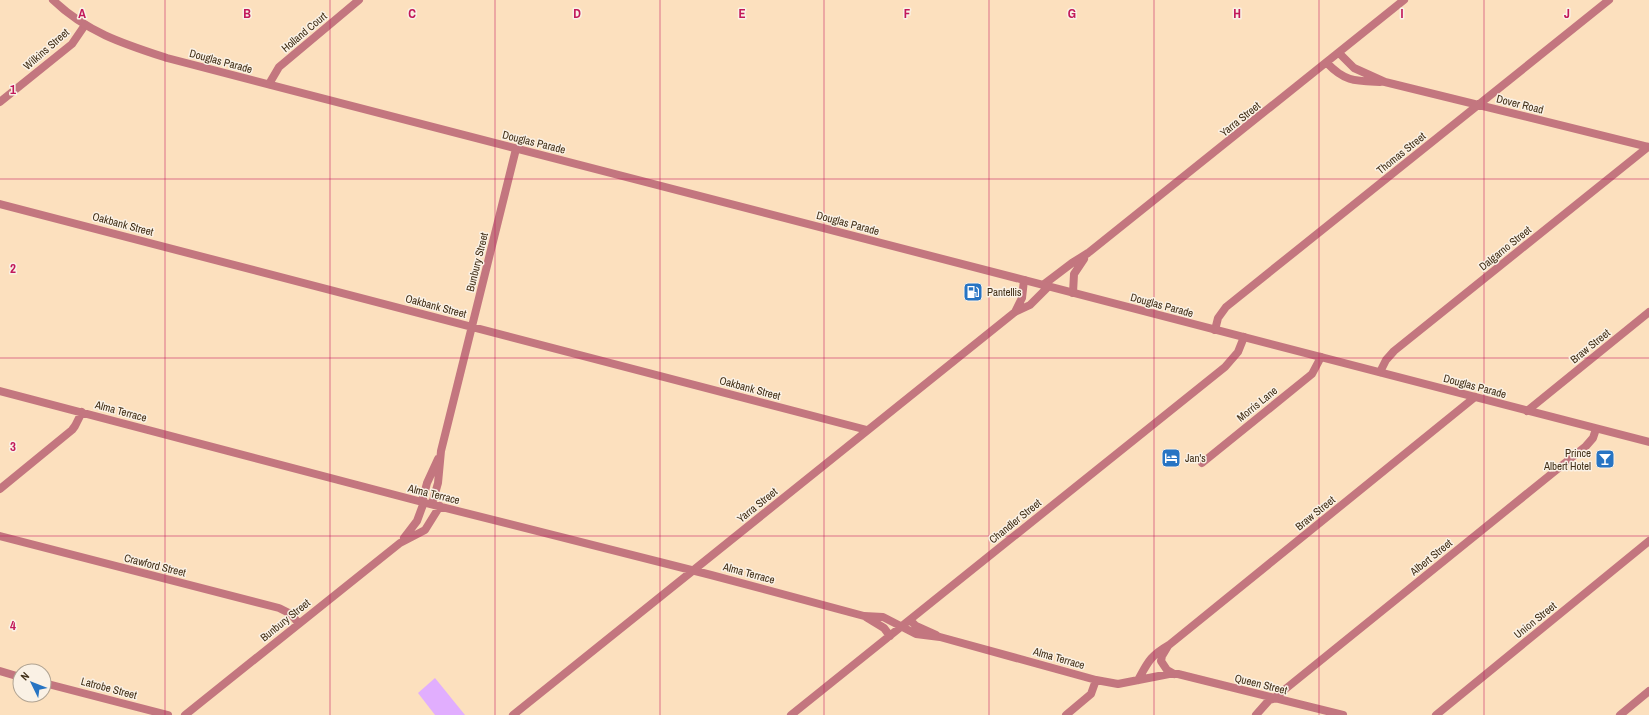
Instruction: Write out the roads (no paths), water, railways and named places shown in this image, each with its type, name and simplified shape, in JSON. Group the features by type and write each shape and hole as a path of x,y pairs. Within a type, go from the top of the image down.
{"street":[{"name":"Douglas Parade","path":"53,0 85,25 119,42 153,53 516,149 1649,442"},
{"name":"Holland Court","path":"269,84 279,67 359,0"},
{"name":"Yarra Street","path":"513,715 1015,312 1030,305 1046,286 1072,263 1088,254 1340,53 1404,0"},
{"name":"Thomas Street","path":"1215,330 1218,318 1226,307 1609,0"},
{"name":"Wilkins Street","path":"0,102 72,44 85,25"},
{"name":"Dover Road","path":"1340,53 1354,68 1385,82 1649,147"},
{"name":"Dover Road","path":"1326,63 1334,71 1346,78 1357,81 1385,82"},
{"name":"Dalgarno Street","path":"1380,372 1386,360 1394,351 1649,147"},
{"name":"Bunbury Street","path":"185,715 400,543 425,530 434,518 441,451 516,149"},
{"name":"Oakbank Street","path":"0,204 867,430"},
{"name":"Yarra Street","path":"1073,293 1074,272 1088,254"},
{"name":"Yarra Street","path":"1015,312 1022,298 1024,280"},
{"name":"Braw Street","path":"1527,411 1649,312"},
{"name":"Chandler Street","path":"791,715 1225,367 1238,352 1244,337"},
{"name":"Morris Lane","path":"1202,463 1312,374 1322,357"},
{"name":"Alma Terrace","path":"0,390 423,502 864,616 883,617 918,635 940,637"},
{"name":"Braw Street","path":"1138,680 1151,658 1476,398"},
{"path":"0,489 72,430 82,412"},
{"name":"Albert Street","path":"1256,715 1272,698 1586,446 1593,438 1596,429"},
{"name":"Bunbury Street","path":"400,543 417,521 427,483 441,451"},
{"name":"Crawford Street","path":"0,536 283,610 291,614 299,624"},
{"name":"Union Street","path":"1436,715 1649,541"},
{"name":"Alma Terrace","path":"864,616 884,628 890,636"},
{"name":"Alma Terrace","path":"910,620 916,626 940,637 1114,684 1174,674"},
{"path":"1169,645 1162,656 1162,660 1167,670 1174,674"},
{"path":"0,671 12,675"},
{"name":"Queen Street","path":"1174,674 1188,676 1343,715"},
{"path":"1066,715 1091,694 1096,680"},
{"name":"Latrobe Street","path":"52,685 168,715"},
{"path":"1620,715 1649,691"}],"place":[{"name":"Pantellis","path":"973,292"},
{"name":"Jan's","path":"1171,458"},
{"name":"Prince Albert Hotel","path":"1605,459"}]}
